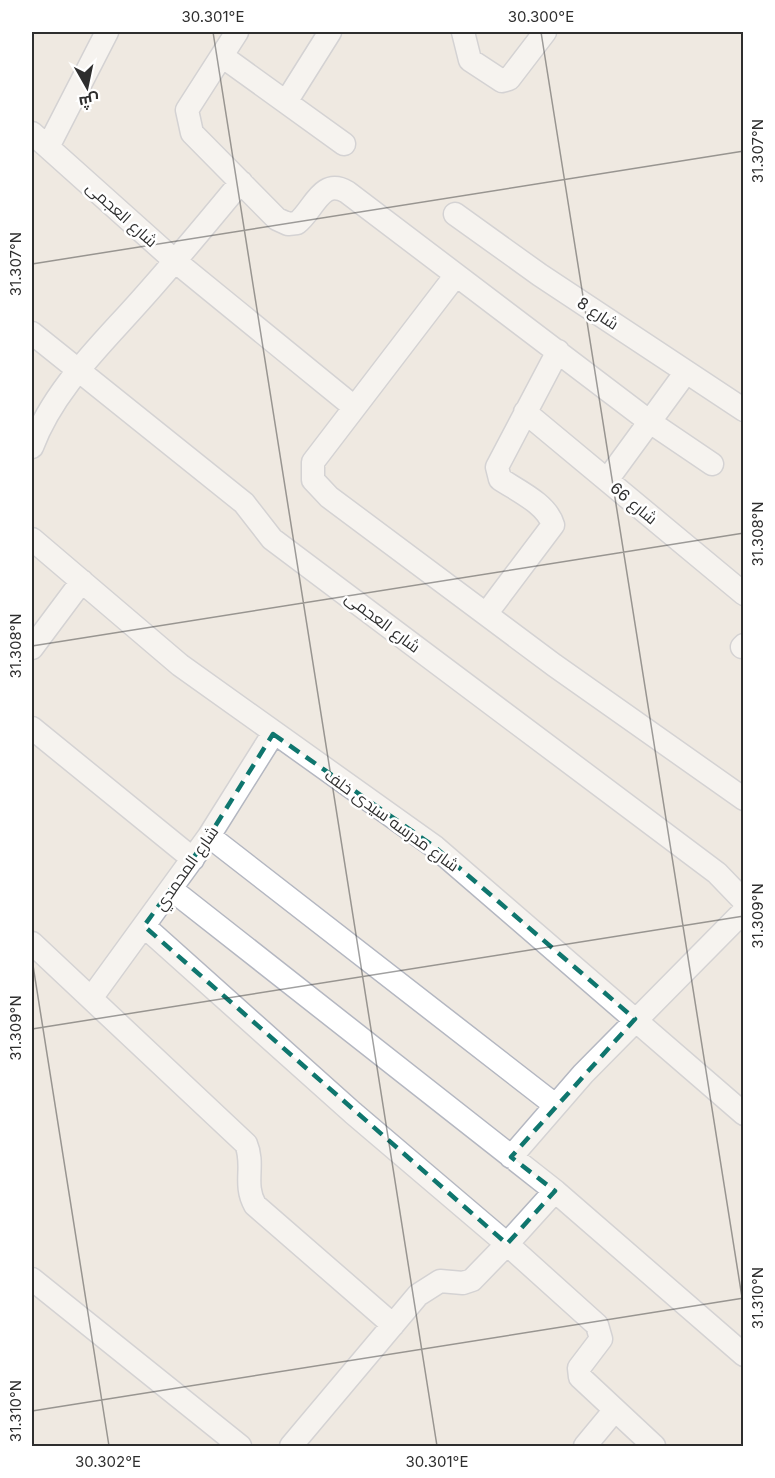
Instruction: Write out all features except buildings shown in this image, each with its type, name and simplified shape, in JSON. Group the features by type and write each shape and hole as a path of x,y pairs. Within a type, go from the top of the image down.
{"street":[{"path":"40,140 107,32"},
{"path":"237,32 187,115 192,133 277,219 288,224 301,220 325,190 341,188 650,422 712,464"},
{"path":"286,102 330,32"},
{"path":"463,32 470,60 499,80 509,79 545,32"},
{"path":"222,56 344,144"},
{"name":"شارع العجمى","path":"40,140 175,261 354,407"},
{"path":"32,447 44,417 78,370 175,261 241,182"},
{"name":"شارع 8","path":"455,214 540,275 744,410"},
{"path":"456,274 313,462 314,480 329,497 486,614 744,799"},
{"name":"شارع العجمى","path":"32,333 244,503 272,539 717,873 744,901"},
{"path":"486,614 553,525 548,513 498,475 500,461 558,351"},
{"path":"607,480 686,372"},
{"name":"شارع 66","path":"525,412 744,594"},
{"name":"شارع مدرسه سيدى خلف","path":"32,539 180,666 435,847 744,1114"},
{"path":"32,648 82,581"},
{"path":"32,728 193,859"},
{"name":"شارع المحمدي","path":"92,997 209,836 273,734"},
{"path":"209,836 555,1105"},
{"path":"171,889 555,1191 744,1355"},
{"path":"510,1157 635,1018 744,910"},
{"path":"144,926 352,1113 507,1244 597,1326 601,1339 581,1365 579,1374 587,1386 654,1446"},
{"path":"32,943 246,1144 251,1163 248,1190 260,1210 393,1325"},
{"path":"291,1446 426,1288 440,1281 463,1283 472,1280 555,1191"},
{"path":"32,1279 240,1446"},
{"path":"585,1446 614,1411"}],"highlighted area":[{"path":"273,734 435,847 635,1019 511,1157 555,1191 507,1244 144,926 209,836"}]}
